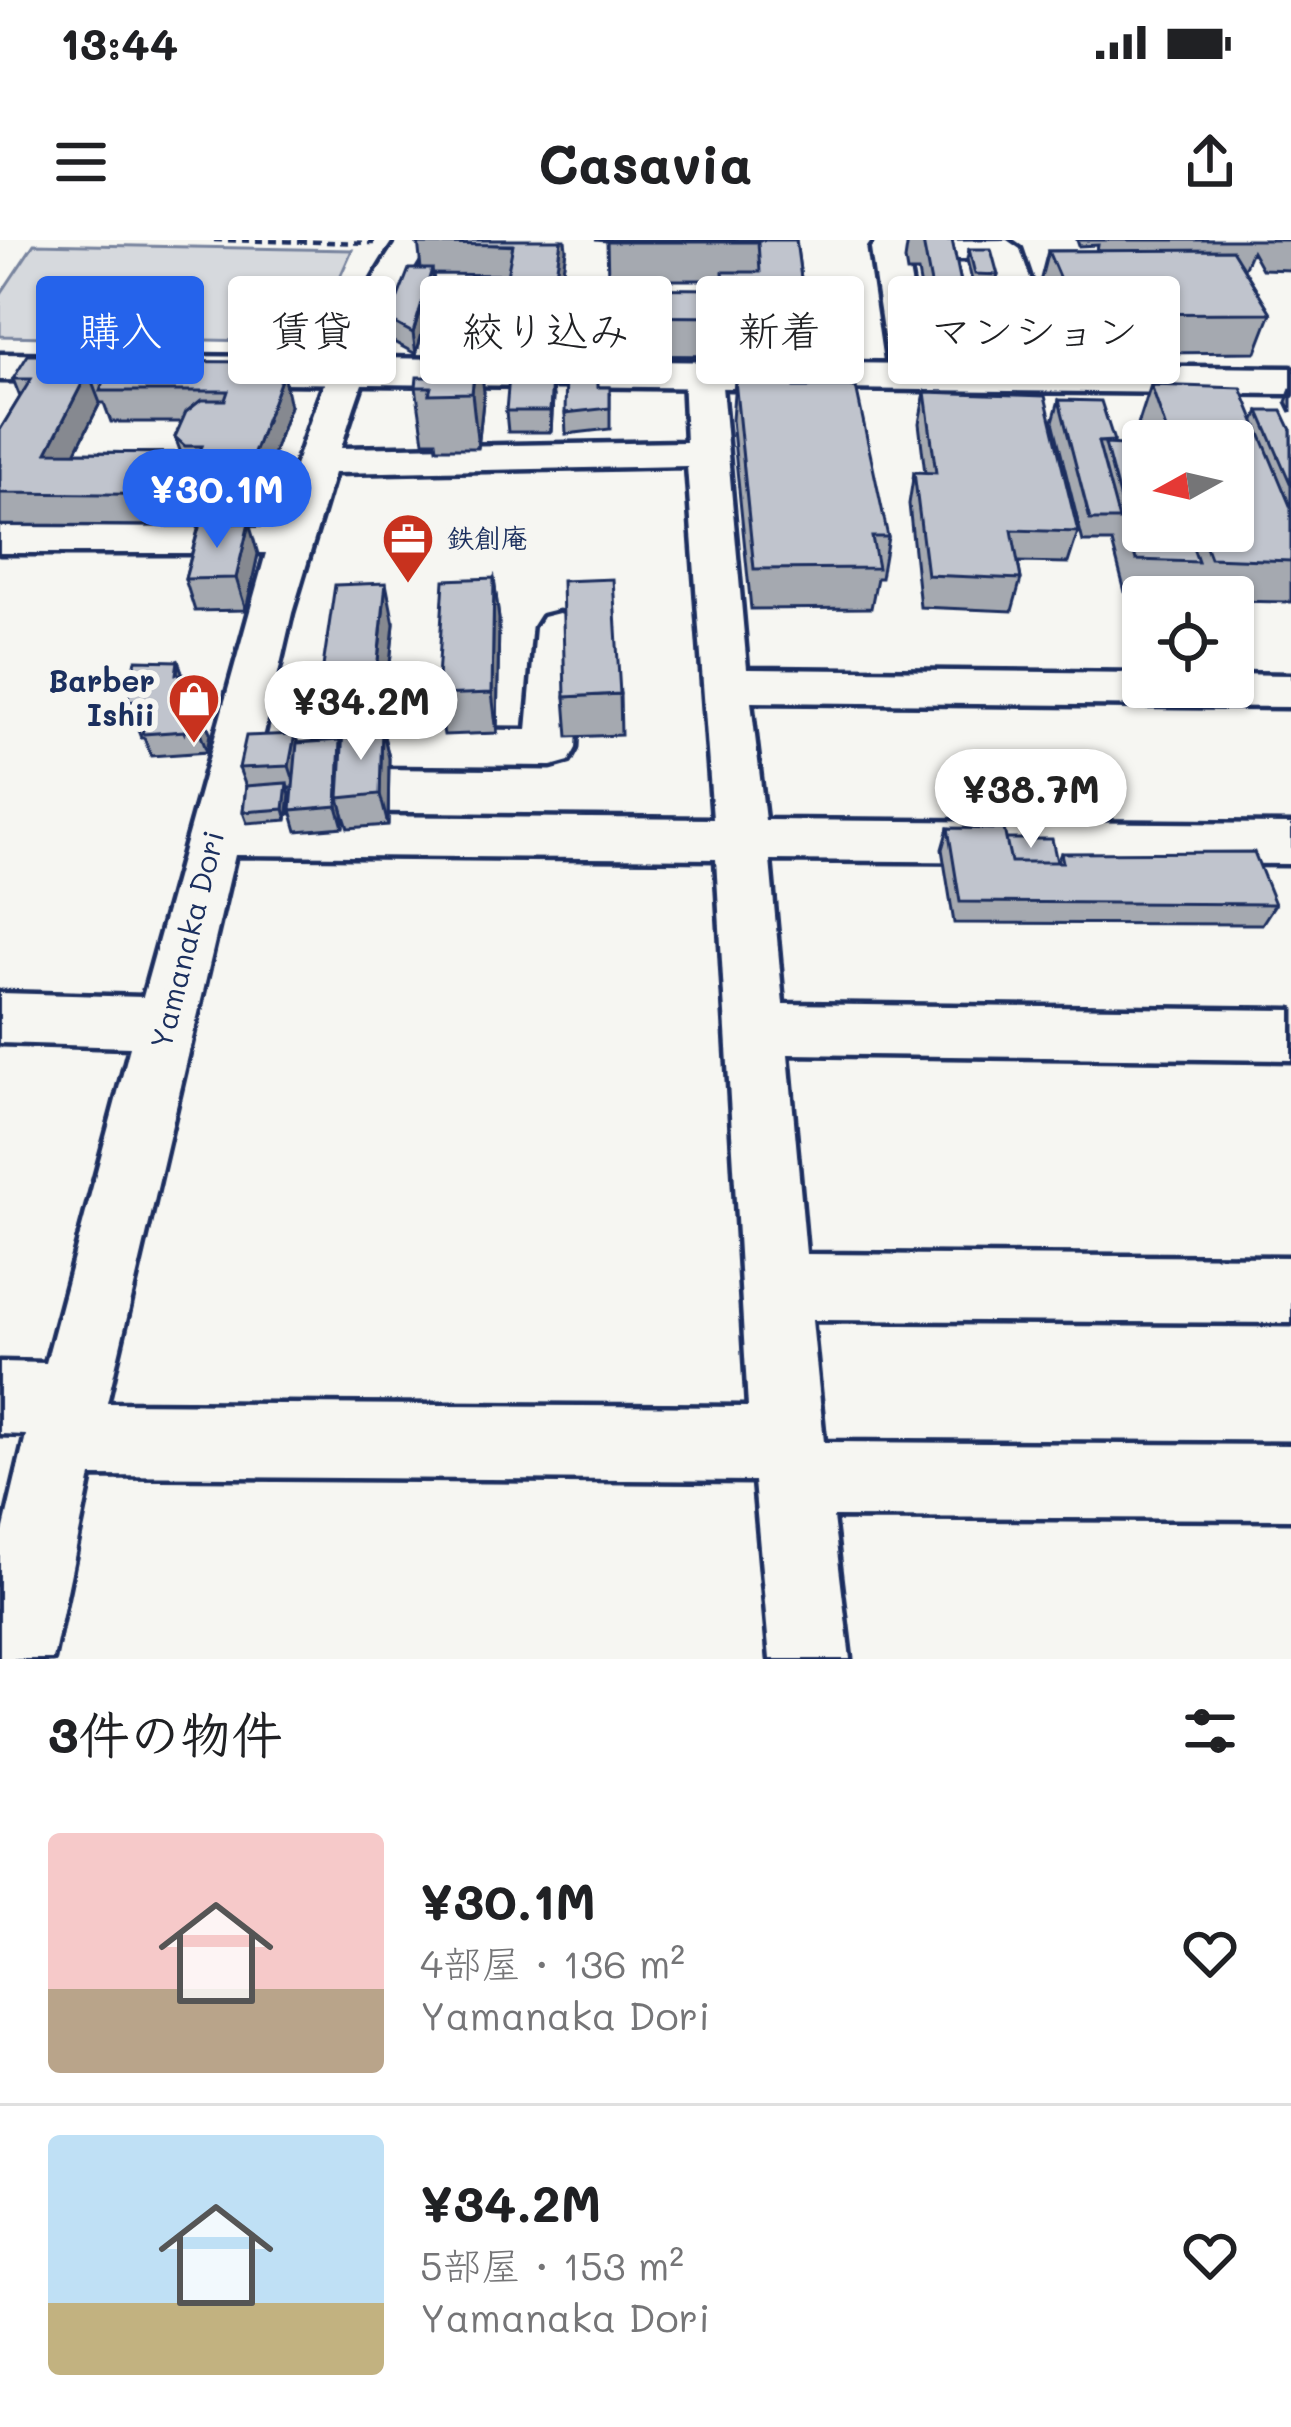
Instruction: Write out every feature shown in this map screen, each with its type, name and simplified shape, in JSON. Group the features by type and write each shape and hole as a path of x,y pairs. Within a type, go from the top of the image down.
{"main road":[{"path":"0,367 228,369"},
{"path":"396,371 696,375"},
{"path":"1180,380 1291,381"}],"street":[{"name":"Yamanaka Dori","path":"391,276 414,242"},
{"path":"888,303 872,247 1003,249 1012,276"},
{"name":"Yamanaka Dori","path":"14,1659 67,1419 269,613 342,384"},
{"path":"703,384 789,1461 810,1659"},
{"path":"318,461 439,470 707,454"},
{"path":"0,540 294,540"},
{"path":"237,746 551,748 560,628"},
{"path":"725,685 1291,691"},
{"path":"432,750 437,697"},
{"path":"214,835 1291,844"},
{"path":"0,1018 169,1023"},
{"path":"755,1029 1291,1035"},
{"path":"775,1287 1291,1290"},
{"path":"0,1398 67,1419 789,1461 1291,1482"}],"path":[{"path":"214,240 414,242"}],"shaded area":[{"path":"34,244 352,250 340,276 228,276 228,340 204,340 204,276 36,276 36,337 0,336 0,295"}],"building":[{"path":"418,240 561,240 556,276 507,276 513,245 417,244"},
{"path":"796,240 801,276 723,276 723,272 760,272 758,242 607,242"},
{"path":"952,240 960,276 929,276 923,242 912,242"},
{"path":"969,249 991,249 998,275 975,274"},
{"path":"1232,250 1271,313 1180,313 1180,276 1059,276 1048,251"},
{"path":"409,269 432,269 430,276 420,276 420,309 413,333 396,324 396,302"},
{"path":"672,289 696,289 696,317 672,317"},
{"path":"28,355 36,355 36,384 82,384 47,452 199,453 202,446 185,446 175,437 186,412 201,400 225,400 228,391 100,391 103,384 204,384 204,362 228,362 228,384 279,384 246,475 208,475 202,495 0,493 0,430 31,379 13,379"},
{"path":"417,377 420,384 473,384 472,393 429,394 431,387 416,387"},
{"path":"508,384 552,384 550,411 506,411"},
{"path":"566,384 610,387 610,408 565,413"},
{"path":"735,384 856,387 888,537 872,537 878,568 754,569"},
{"path":"1151,385 1241,388 1291,508 1291,561 1210,558 1208,552 1254,552 1254,420 1163,420"},
{"path":"925,392 1045,396 1078,532 1012,530 1021,579 927,575 914,472 936,473"},
{"path":"1059,400 1101,401 1114,441 1098,442 1119,520 1090,520"},
{"path":"1259,411 1282,411 1291,430 1291,485"},
{"path":"1105,444 1122,445 1122,508"},
{"path":"249,523 236,578 185,579 200,524"},
{"path":"1134,552 1194,552 1198,562 1136,560"},
{"path":"494,578 492,693 437,695 444,580"},
{"path":"613,579 620,694 565,697 562,581"},
{"path":"386,583 374,699 318,701 335,585"},
{"path":"136,660 178,661 176,674 182,674 175,714 202,712 199,730 142,734 146,716 132,717 135,701 127,702"},
{"path":"382,727 380,794 339,798 343,730"},
{"path":"295,734 289,766 239,768 246,736"},
{"path":"340,740 337,806 291,810 297,743"},
{"path":"287,783 284,809 243,812 246,786"},
{"path":"948,828 1004,829 1011,862 1063,862 1061,853 1254,852 1275,904 960,902"},
{"path":"1006,839 1052,839 1057,862 1011,862"}],"place":[{"name":"鉄創庵","path":"408,585"},
{"name":"Barber Ishii","path":"194,745"}]}
